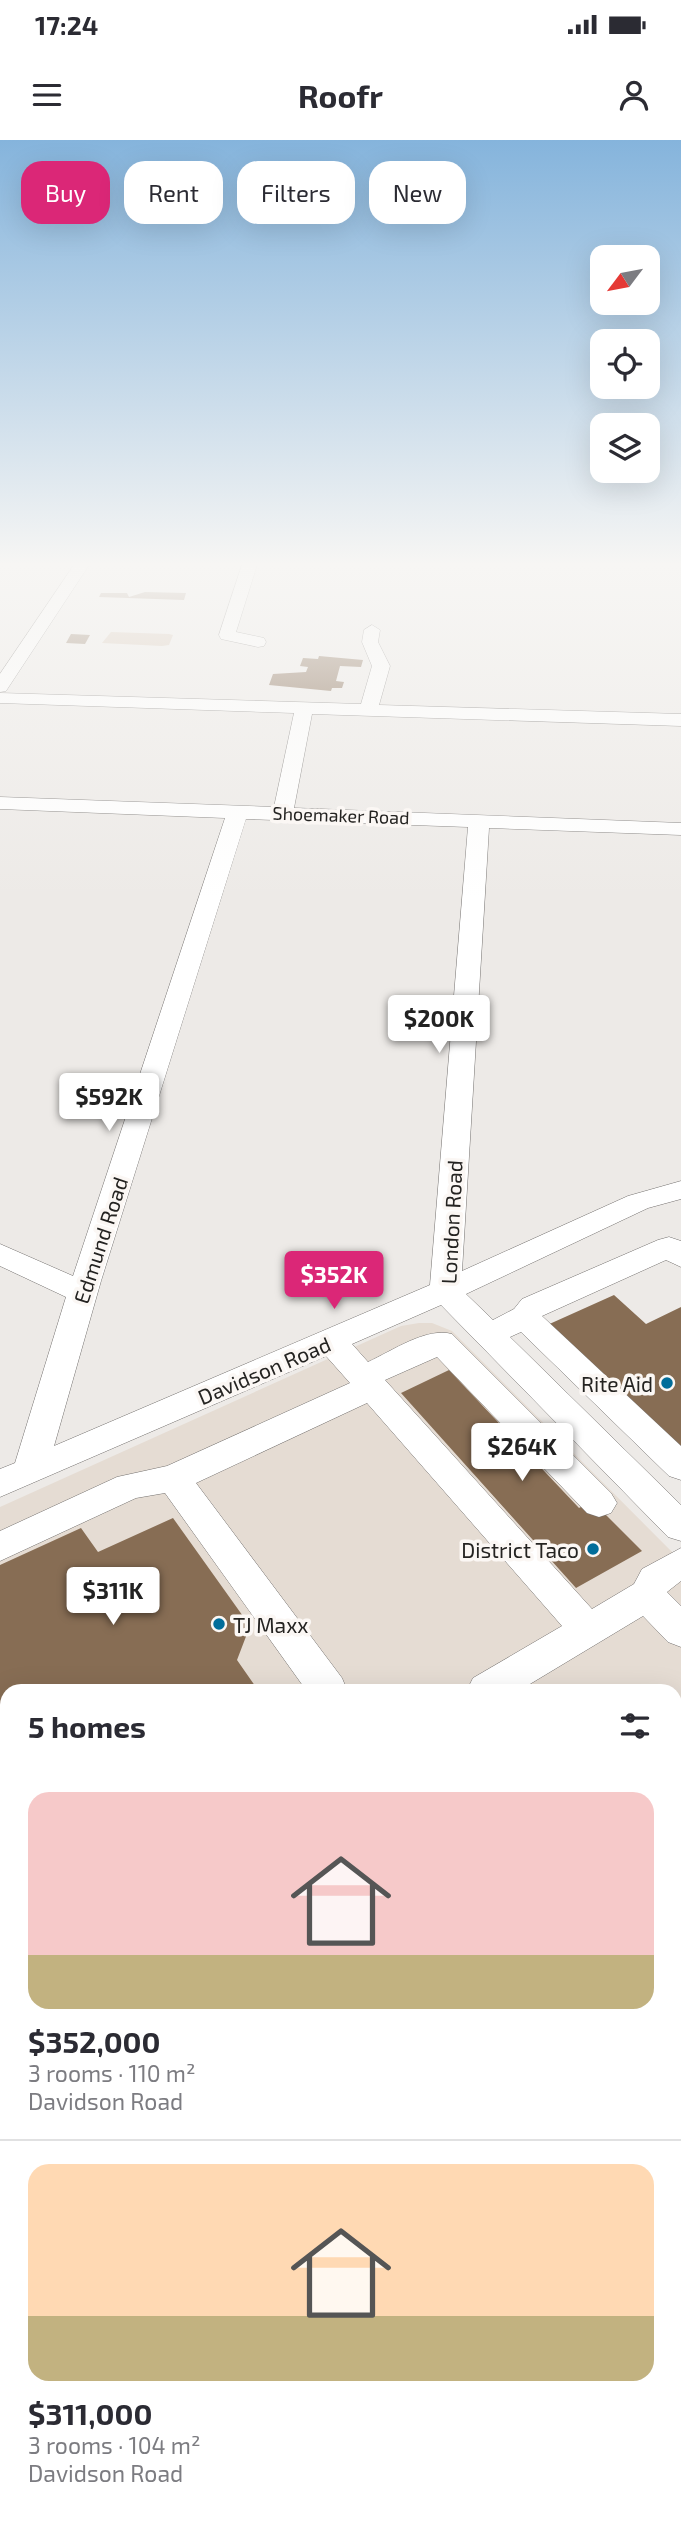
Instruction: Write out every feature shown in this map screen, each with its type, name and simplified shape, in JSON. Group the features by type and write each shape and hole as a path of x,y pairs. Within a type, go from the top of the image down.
{"street":[{"path":"370,704 378,676"},
{"path":"261,706 265,699 276,695 370,704 681,720"},
{"path":"0,698 304,708 370,704"},
{"path":"283,812 304,708"},
{"name":"Shoemaker Road","path":"0,803 681,829"},
{"name":"Edmund Road","path":"30,1471 83,1293 238,811"},
{"name":"London Road","path":"479,821 445,1292 681,1527"},
{"name":"Davidson Road","path":"0,1484 445,1292 638,1202 681,1190"},
{"path":"488,1335 525,1317 533,1307 669,1247 681,1257"},
{"path":"0,1254 83,1293"},
{"path":"525,1317 681,1467"},
{"path":"331,1341 588,1630"},
{"path":"0,1547 129,1486 173,1478 368,1382 441,1342 599,1503"},
{"path":"173,1478 324,1684"},
{"path":"497,1684 646,1595 654,1578 681,1563"},
{"path":"646,1595 681,1631"}],"shaded area":[{"path":"432,1323 452,1331 681,1561 681,1684 0,1684 0,1507 401,1326"}],"building":[{"path":"272,676 337,676 336,681 344,682 342,688 332,688 331,691 269,685"},
{"path":"614,1295 646,1324 681,1307 681,1452 545,1326"},
{"path":"449,1370 579,1508 592,1501 642,1551 576,1588 401,1393"},
{"path":"173,1518 250,1626 237,1660 254,1684 0,1684 0,1565 81,1528 98,1552"}],"place":[{"name":"Rite Aid","path":"667,1383"},
{"name":"District Taco","path":"593,1549"},
{"name":"TJ Maxx","path":"219,1624"}]}
